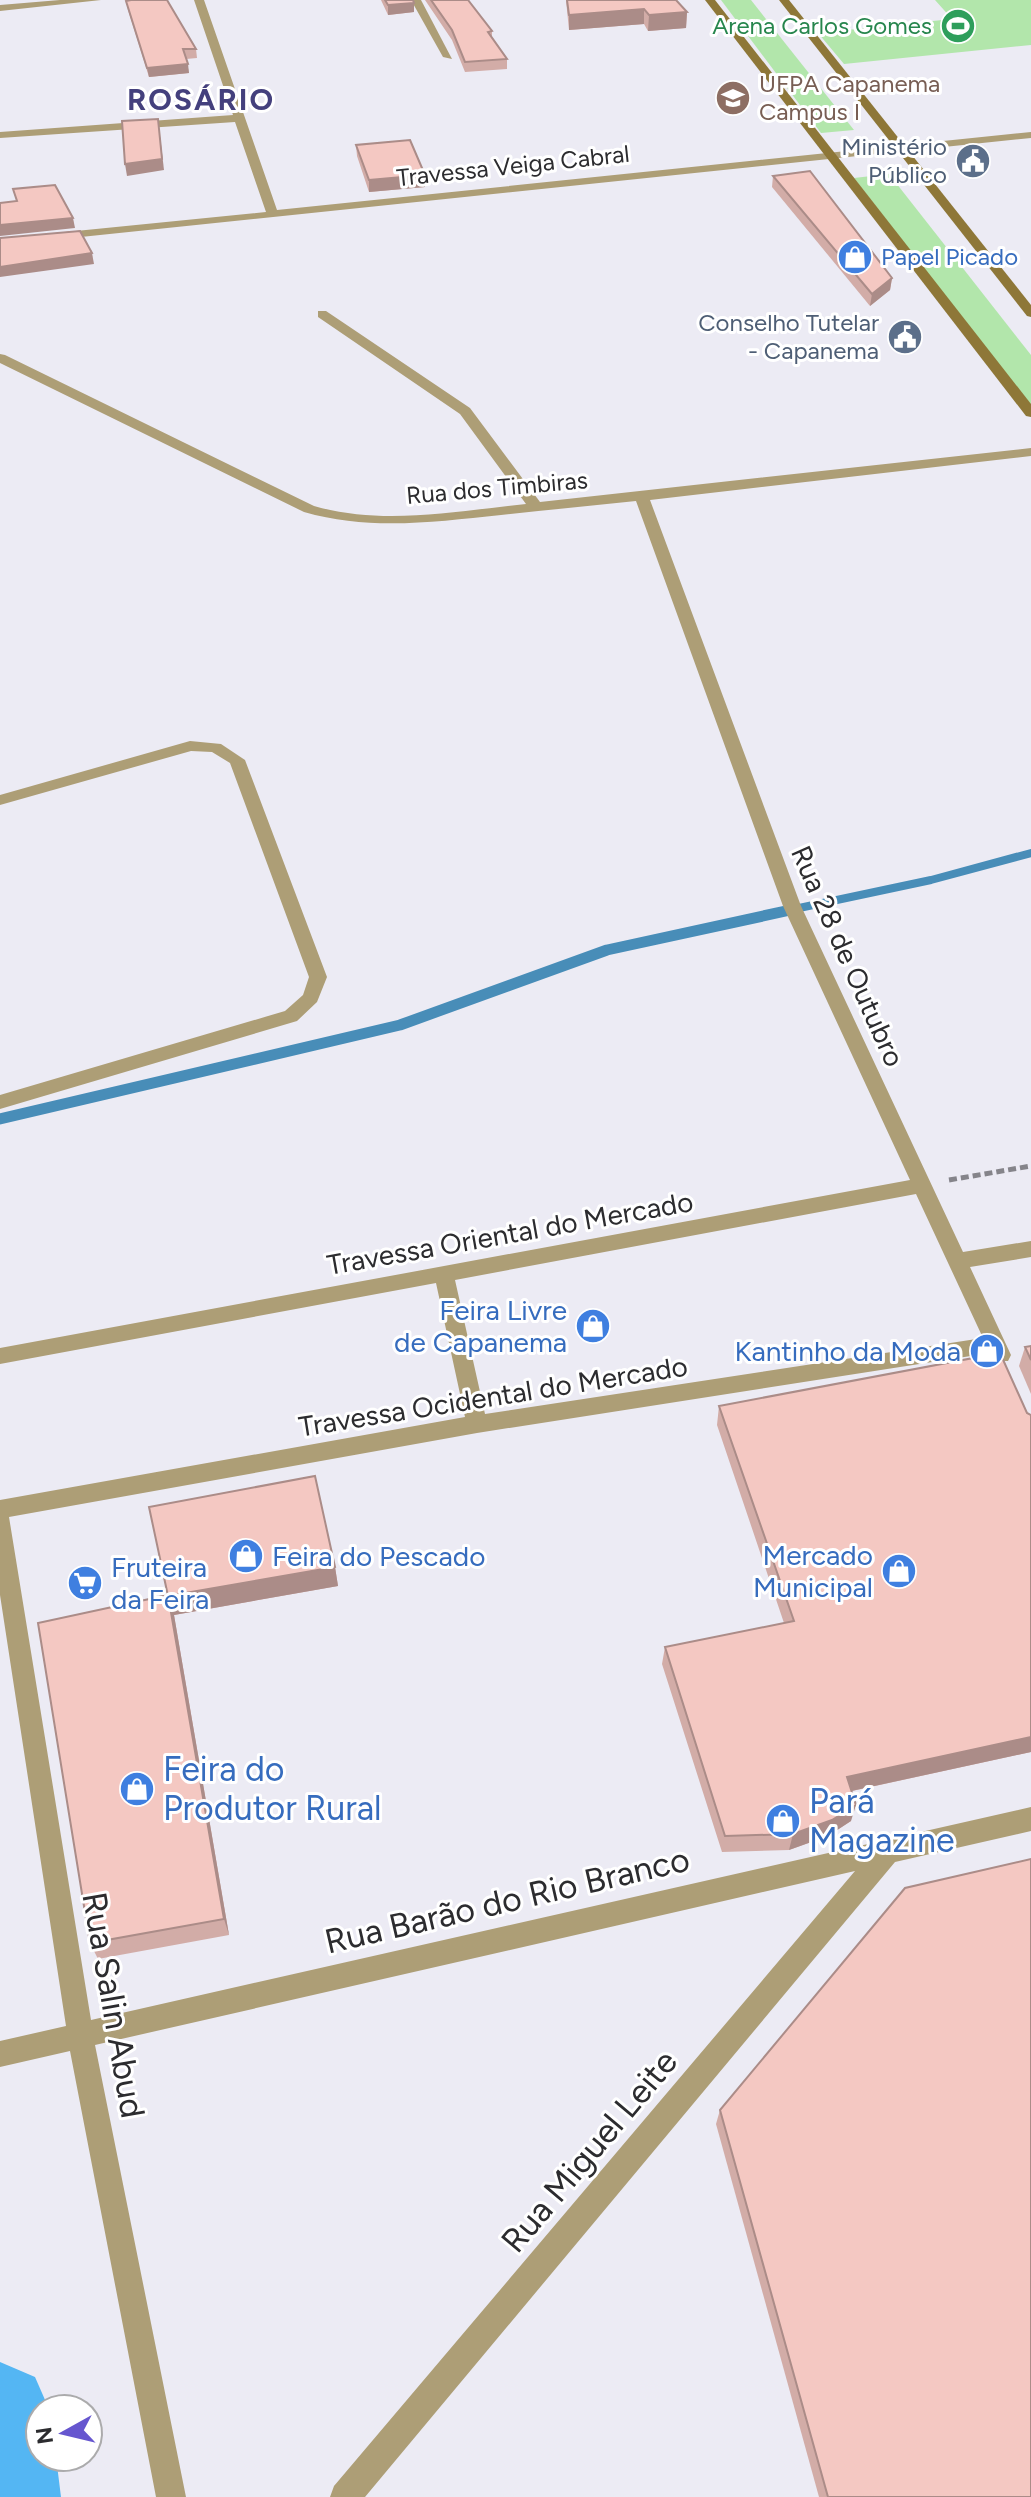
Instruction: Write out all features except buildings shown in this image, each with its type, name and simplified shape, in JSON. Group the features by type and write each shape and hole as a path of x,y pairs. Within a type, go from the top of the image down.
{"street":[{"path":"0,8 96,0"},
{"path":"199,0 272,213"},
{"path":"416,0 448,57"},
{"path":"710,0 1031,413"},
{"path":"784,0 904,148 1031,313"},
{"path":"0,135 239,118"},
{"name":"Travessa Veiga Cabral","path":"44,238 1031,135"},
{"path":"322,314 465,411 536,507"},
{"name":"Rua dos Timbiras","path":"0,358 326,516 386,519 642,498 1031,452"},
{"name":"Rua 28 de Outubro","path":"642,498 792,906 1008,1371"},
{"path":"0,800 190,746 215,747 237,760 318,977 311,998 291,1016 0,1102"},
{"name":"Travessa Oriental do Mercado","path":"0,1356 924,1185"},
{"path":"959,1261 1031,1249"},
{"path":"444,1274 477,1424"},
{"name":"Travessa Ocidental do Mercado","path":"0,1509 477,1424 996,1344"},
{"name":"Rua Salin Abud","path":"0,1522 80,2034 171,2497"},
{"name":"Rua Barão do Rio Branco","path":"0,2054 1031,1819"},
{"name":"Rua Miguel Leite","path":"345,2497 889,1850"}],"path":[{"path":"924,1185 1031,1166"}],"green space":[{"path":"721,0 751,0 854,130 821,133"},
{"name":"Arena Carlos Gomes","path":"935,0 1031,0 1031,45 844,64 818,33 952,19"},
{"path":"889,174 1031,355 1031,408 854,178"}],"waterway":[{"path":"785,911 931,880 1031,853"},
{"path":"0,1119 400,1025 607,950 795,909"},
{"path":"0,2412 10,2497"}],"place":[{"name":"Arena Carlos Gomes","path":"958,26"},
{"name":"UFPA Capanema Campus I","path":"733,98"},
{"name":"Ministério Público","path":"973,161"},
{"name":"Papel Picado","path":"855,257"},
{"name":"Conselho Tutelar - Capanema","path":"905,337"},
{"name":"Feira Livre de Capanema","path":"593,1326"},
{"name":"Kantinho da Moda","path":"987,1351"},
{"name":"Feira do Pescado","path":"246,1556"},
{"name":"Mercado Municipal","path":"899,1571"},
{"name":"Fruteira da Feira","path":"85,1583"},
{"name":"Feira do Produtor Rural","path":"137,1789"},
{"name":"Pará Magazine","path":"783,1821"}],"district":[{"name":"ROSÁRIO","path":"201,100"}]}
